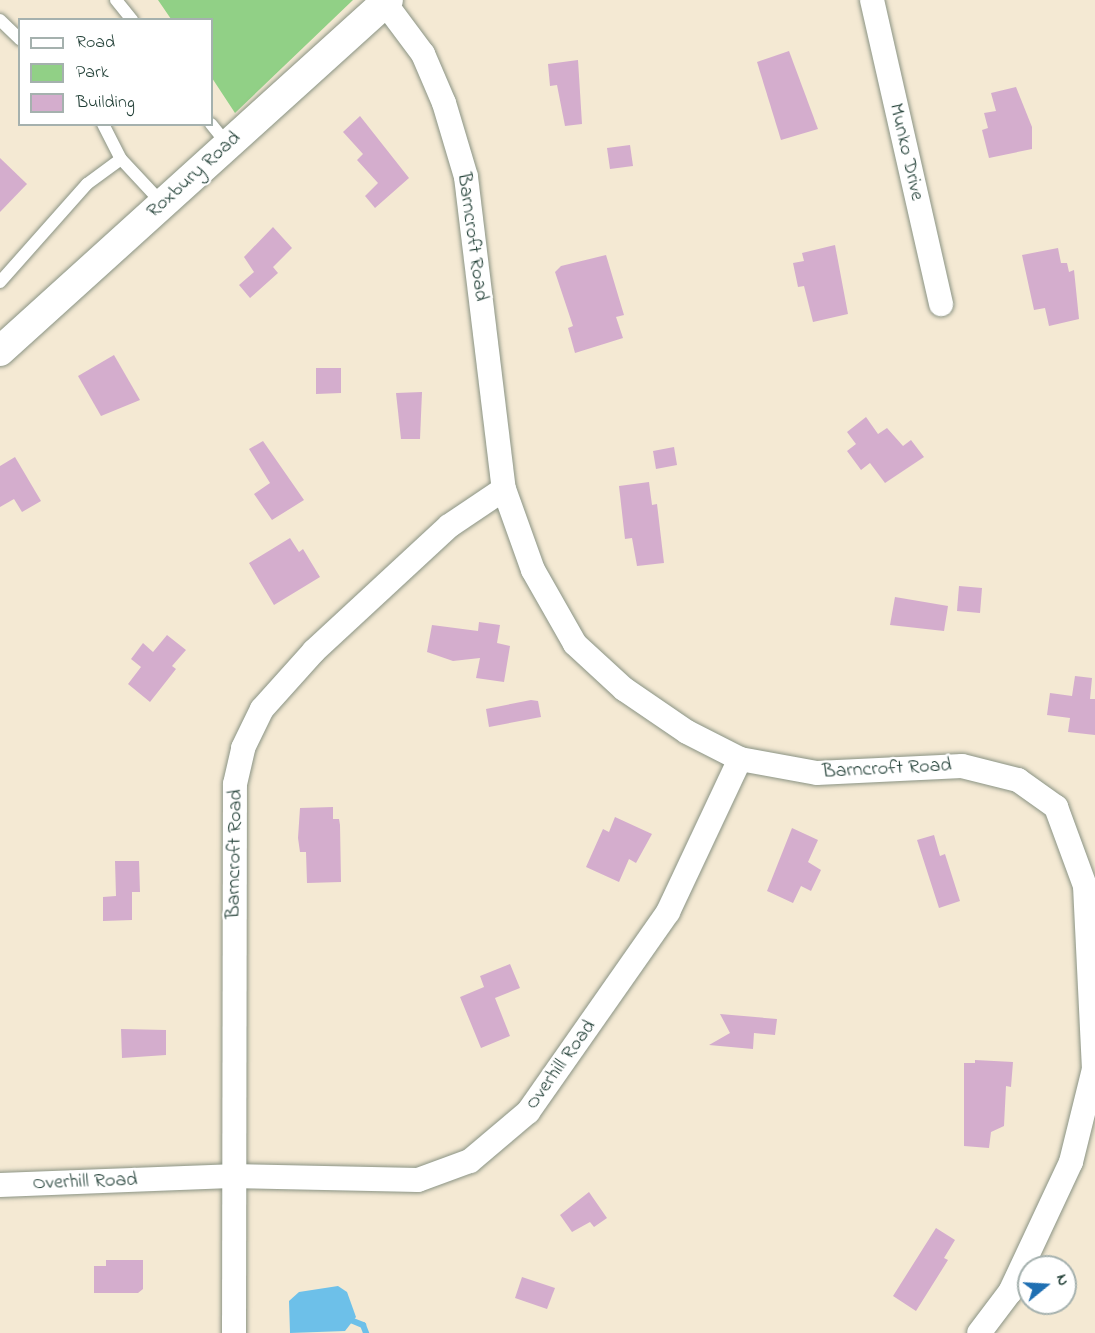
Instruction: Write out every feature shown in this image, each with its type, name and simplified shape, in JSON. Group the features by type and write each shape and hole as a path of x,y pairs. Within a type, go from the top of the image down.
{"street":[{"name":"Munko Drive","path":"872,0 941,304"},
{"name":"Roxbury Road","path":"0,351 163,203 220,135 387,2"},
{"name":"Barncroft Road","path":"387,2 423,54 444,103 466,177 504,489 533,570 575,644 633,695 687,732 740,759 817,773 962,766 1018,780 1056,807 1085,886 1094,1069 1071,1162 1010,1292 980,1333"},
{"name":"Barncroft Road","path":"234,1333 231,1176 235,784 243,748 262,709 314,651 449,526 504,489"},
{"name":"Overhill Road","path":"0,1185 231,1176 418,1180 470,1161 528,1112 668,912 740,759"}],"lane":[{"path":"116,0 130,18"},
{"path":"0,20 18,37"},
{"path":"104,126 121,159 163,203"},
{"path":"0,282 87,184 121,159"}],"green space":[{"path":"158,0 353,0 235,113 213,80 213,18 170,18"}],"water":[{"path":"338,1286 347,1292 356,1317 345,1331 290,1333 289,1301 299,1292"}],"building":[{"path":"789,51 818,129 781,140 757,62"},
{"path":"578,60 582,124 565,126 557,85 550,86 548,64"},
{"path":"1016,87 1032,127 1032,149 989,158 982,130 988,128 984,113 996,111 991,93"},
{"path":"360,116 409,178 375,208 365,196 378,183 357,160 363,154 343,132"},
{"path":"630,145 633,166 610,169 607,148"},
{"path":"0,158 27,184 0,212"},
{"path":"273,227 292,248 273,267 278,273 250,298 239,285 254,272 244,257"},
{"path":"835,245 848,314 813,322 804,286 798,287 793,263 804,261 802,253"},
{"path":"1058,248 1061,263 1067,263 1069,272 1074,270 1079,319 1049,326 1045,308 1034,310 1022,255"},
{"path":"606,255 624,315 616,317 623,338 575,353 568,328 573,326 555,272 561,266"},
{"path":"114,355 140,400 101,416 78,376"},
{"path":"316,368 341,368 341,393 316,394"},
{"path":"422,392 420,439 401,439 396,393"},
{"path":"866,417 878,434 887,428 903,446 911,440 924,457 885,483 870,463 861,470 847,451 856,444 847,432"},
{"path":"263,441 304,500 272,520 254,494 270,483 249,449"},
{"path":"674,447 677,465 656,469 653,451"},
{"path":"15,457 41,501 22,512 14,499 0,507 0,466"},
{"path":"649,482 652,505 657,504 664,563 637,566 632,538 625,539 619,486"},
{"path":"290,538 299,552 303,549 320,577 274,605 249,563"},
{"path":"959,586 982,588 980,613 957,611"},
{"path":"895,597 948,606 944,631 890,625"},
{"path":"479,622 500,625 497,643 510,646 504,682 476,678 480,658 453,661 427,652 432,625 478,631"},
{"path":"167,635 186,650 172,666 176,669 150,702 128,684 141,667 131,659 143,643 153,652"},
{"path":"1075,676 1092,678 1090,699 1095,699 1095,735 1068,732 1070,718 1047,715 1050,693 1072,696"},
{"path":"531,700 538,701 541,717 489,727 486,709"},
{"path":"333,807 333,819 339,819 340,825 341,882 307,883 306,852 300,852 298,838 300,808"},
{"path":"615,817 652,834 636,863 629,859 619,882 586,867 603,829 609,832"},
{"path":"792,828 818,840 808,862 821,870 811,891 801,886 793,903 767,891"},
{"path":"934,835 940,856 945,854 960,901 939,908 917,840"},
{"path":"115,861 139,861 140,892 132,892 132,920 103,921 103,897 116,896"},
{"path":"510,964 520,988 495,998 510,1036 481,1048 460,997 484,987 480,976"},
{"path":"720,1014 777,1019 775,1035 754,1033 753,1049 709,1045 730,1033"},
{"path":"121,1029 166,1030 166,1055 122,1058"},
{"path":"975,1060 1013,1062 1011,1087 1006,1086 1004,1126 991,1132 989,1148 964,1146 964,1063 975,1063"},
{"path":"589,1192 607,1218 594,1227 590,1222 572,1232 560,1215"},
{"path":"936,1228 955,1240 944,1258 948,1260 916,1311 893,1296"},
{"path":"106,1260 143,1260 143,1289 138,1293 94,1293 94,1266 106,1266"},
{"path":"522,1277 555,1288 547,1309 515,1298"}],"waterway":[{"path":"353,1321 363,1325 366,1333"}]}
